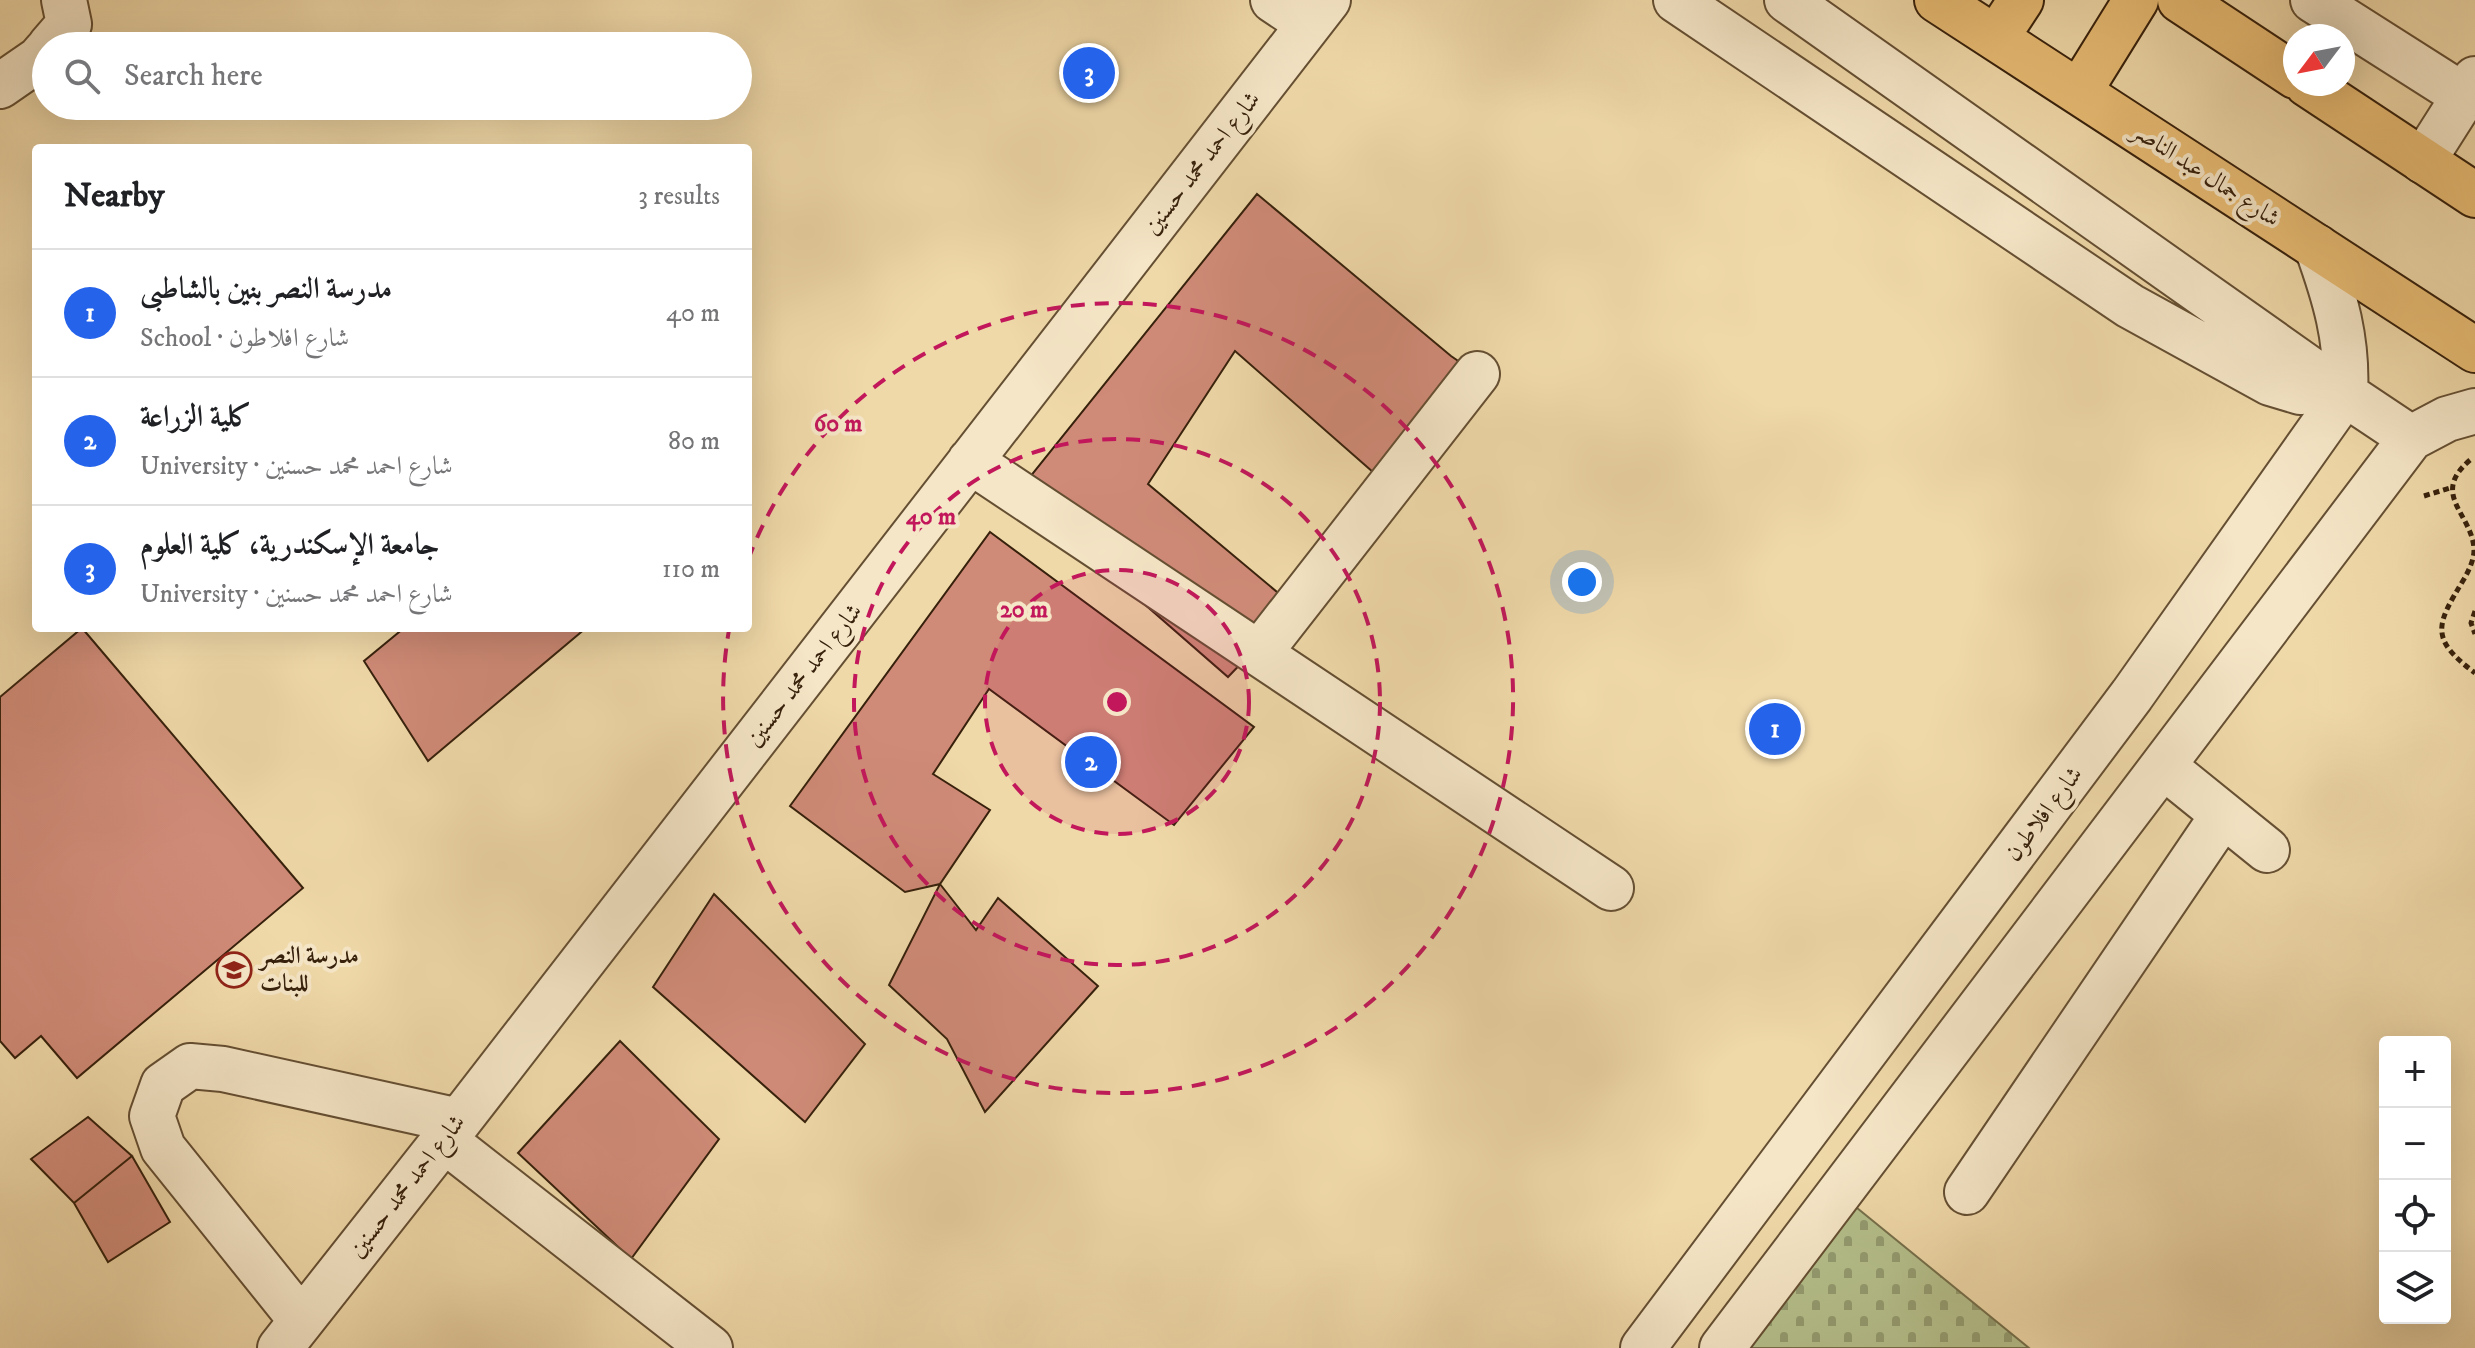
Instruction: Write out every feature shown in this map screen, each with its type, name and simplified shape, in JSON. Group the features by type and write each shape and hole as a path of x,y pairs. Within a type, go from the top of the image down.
{"main road":[{"name":"شارع جمال عبد الناصر","path":"1937,0 2475,350"},
{"path":"1996,38 2021,0"},
{"path":"2079,92 2136,0"},
{"path":"2180,0 2283,68"},
{"path":"2325,96 2475,195"}],"street":[{"path":"62,32 69,24 64,0"},
{"path":"1273,0 1319,12"},
{"path":"1676,0 2130,306 2270,383 2300,392 2339,389"},
{"path":"1787,0 2411,438"},
{"path":"2313,0 2470,87 2423,161"},
{"name":"شارع احمد محمد حسنين","path":"290,1334 1319,12"},
{"path":"0,86 32,64"},
{"path":"2317,247 2339,313 2347,359 2339,389"},
{"path":"1260,652 1477,374"},
{"name":"شارع افلاطون","path":"1643,1348 2132,695 2339,389"},
{"path":"1722,1348 2411,438 2447,419 2475,411"},
{"path":"970,461 1611,888"},
{"path":"2132,695 2188,732"},
{"path":"2163,766 2267,850"},
{"path":"1967,1192 2223,815"},
{"path":"2004,866 2057,907"},
{"path":"1963,921 2015,962"},
{"path":"290,1334 163,1148 152,1116 163,1085 190,1066 223,1069 451,1130 710,1348"}],"path":[{"path":"2475,458 2460,468 2455,476 2453,496 2455,507 2471,537 2474,549 2472,560 2441,622 2447,647 2454,657 2475,673"},
{"path":"2475,611 2471,623 2475,634"}],"green space":[{"path":"1846,1199 2029,1348 1739,1348"}],"building":[{"path":"1257,194 1451,356 1477,374 1390,487 1235,351 1148,484 1295,607 1228,677 1017,493"},
{"path":"990,532 1254,727 1174,825 989,689 933,774 990,810 940,884 905,892 790,806"},
{"path":"77,632 85,632 303,888 77,1078 41,1036 15,1058 0,1041 0,697"},
{"path":"399,632 581,632 428,761 364,661"},
{"path":"940,884 976,930 998,898 1098,986 985,1112 947,1039 889,985"},
{"path":"714,894 865,1044 805,1122 653,987"},
{"path":"620,1041 719,1139 631,1259 518,1153"},
{"path":"88,1117 132,1156 74,1203 31,1159"},
{"path":"132,1156 170,1222 108,1262 74,1203"}],"place":[{"name":"جامعة الإسكندرية، كلية العلوم","path":"1089,73"},
{"name":"مدرسة النصر بنين بالشاطبى","path":"1775,729"},
{"name":"كلية الزراعة","path":"1091,762"},
{"name":"مدرسة النصر للبنات","path":"234,970"}]}
